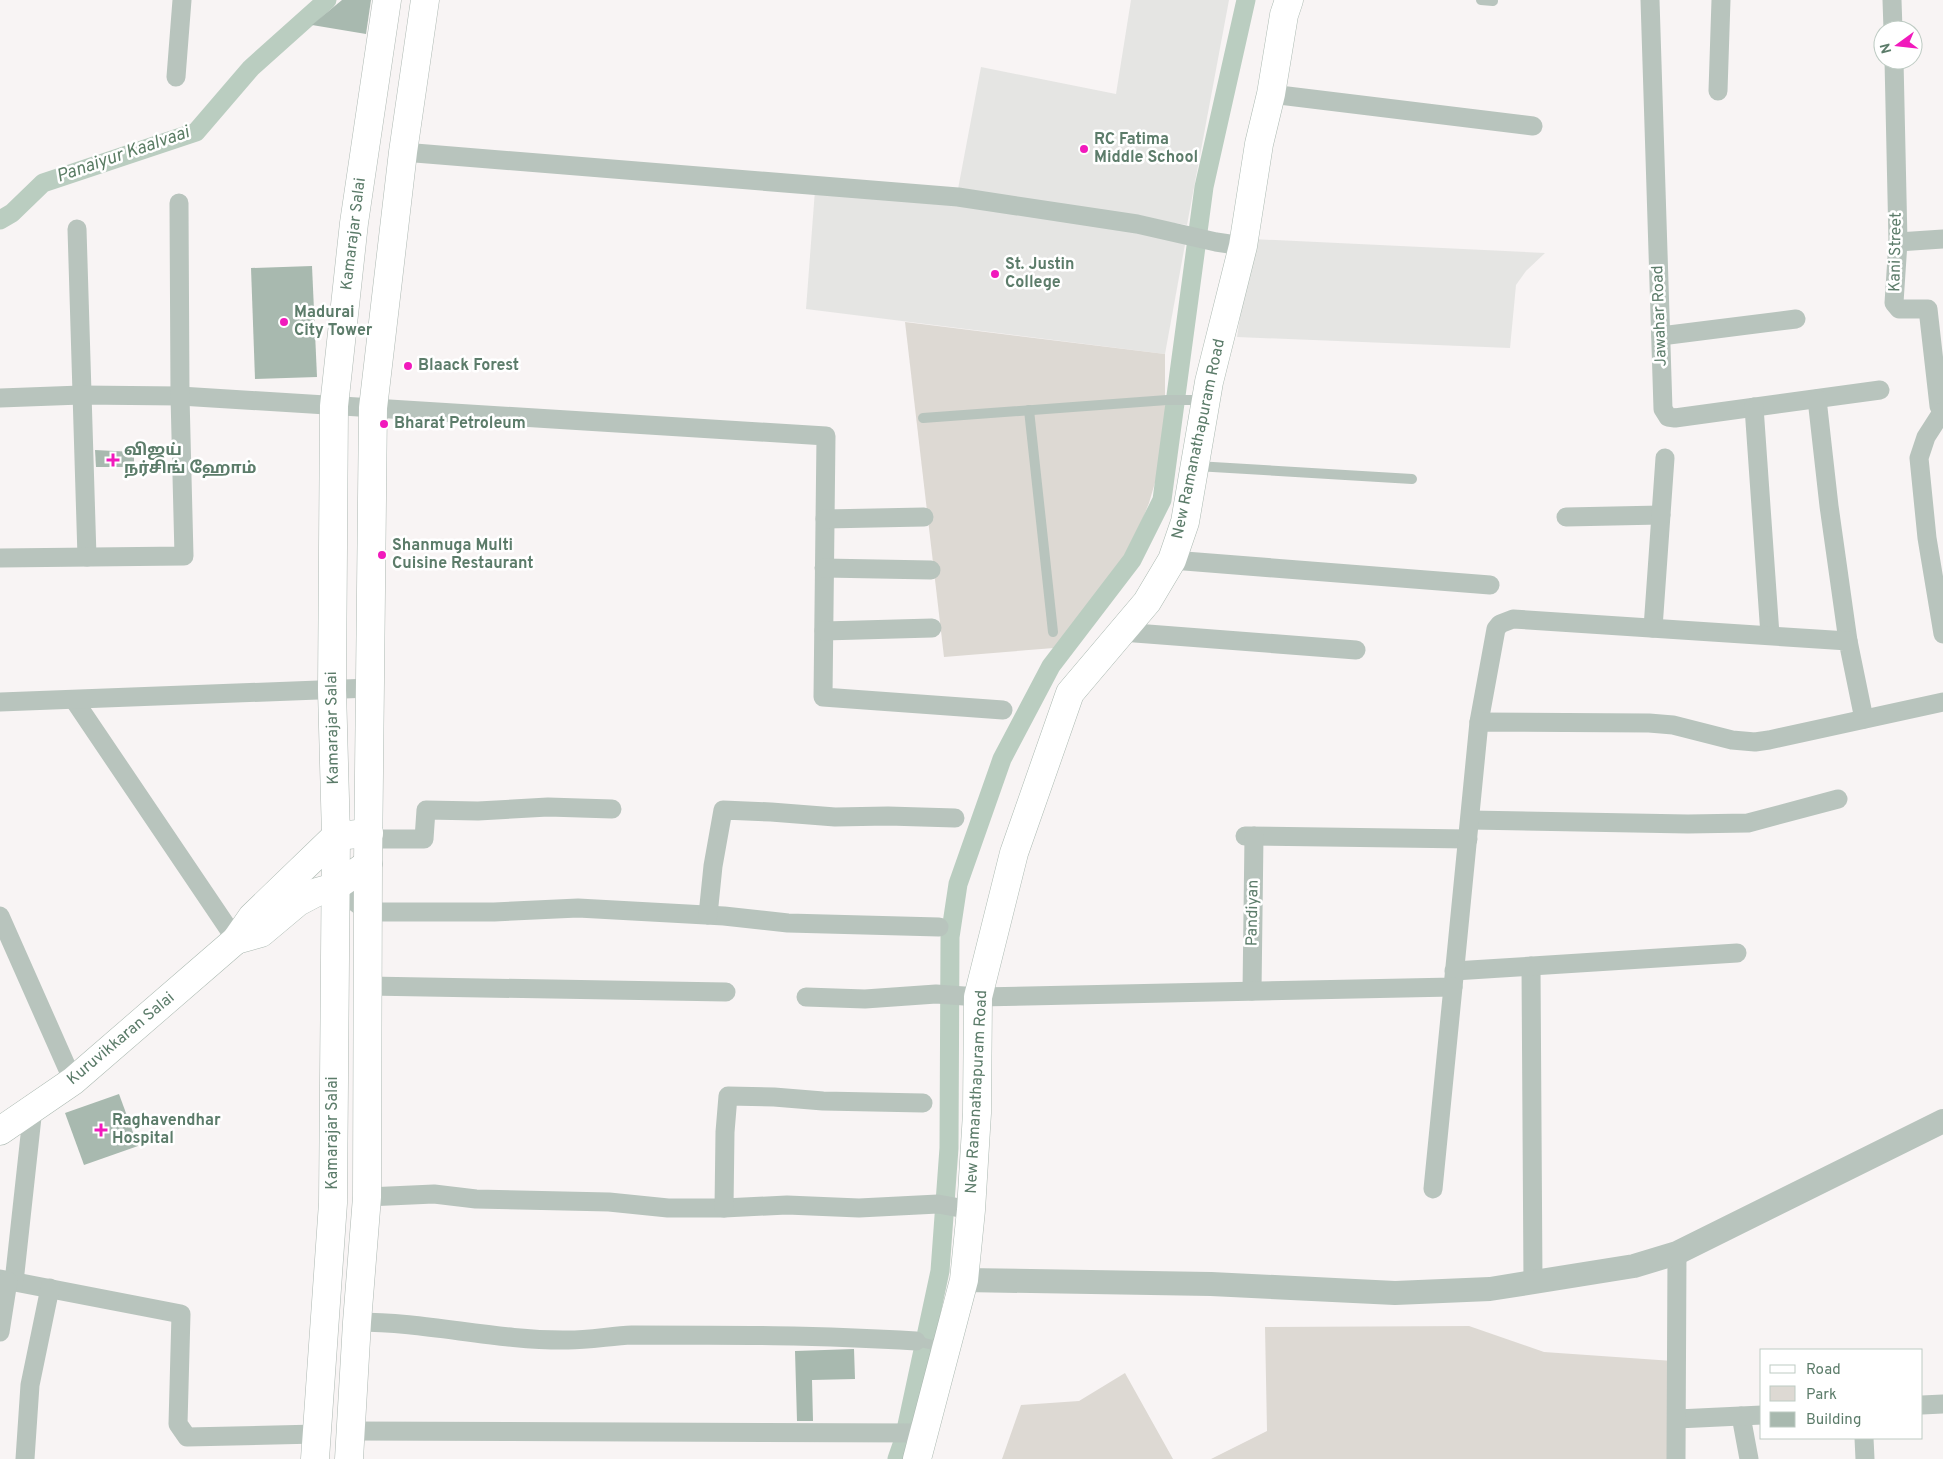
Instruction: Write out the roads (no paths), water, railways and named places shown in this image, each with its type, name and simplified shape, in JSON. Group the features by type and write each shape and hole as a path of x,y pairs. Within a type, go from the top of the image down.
{"main road":[{"name":"Kamarajar Salai","path":"316,1446 333,1203 336,836 332,690 334,406 354,223 387,0"},
{"path":"349,1459 367,1197 373,408 403,152 424,0"},
{"name":"New Ramanathapuram Road","path":"916,1459 908,1433 931,1346 964,1280 954,1206 977,1113 959,996 1014,853 1070,693 1147,602 1172,560 1185,522 1195,466 1196,400 1243,246 1259,144 1271,94 1284,15 1289,0"},
{"path":"336,836 369,845"},
{"name":"Kuruvikkaran Salai","path":"0,1131 73,1081 236,940 252,916 336,836"},
{"name":"Kuruvikkaran Salai","path":"236,940 261,934 298,902 318,892 335,887 369,845"}],"street":[{"path":"176,77 182,0"},
{"name":"Jawahar Road","path":"1650,0 1663,409 1668,417 1675,418 1880,390"},
{"path":"1718,91 1721,0"},
{"path":"1892,0 1893,20"},
{"name":"Kani Street","path":"1894,70 1898,242 1894,303 1899,309 1935,309 1939,406 1942,412"},
{"path":"1271,94 1533,126"},
{"path":"403,152 958,197 1137,224 1216,242 1243,246"},
{"path":"0,558 184,556 180,396 179,203"},
{"path":"78,229 81,395 87,557"},
{"path":"1898,242 1943,239"},
{"path":"1660,336 1796,319"},
{"path":"0,398 81,395 180,396 826,436 823,697 1003,710"},
{"path":"1817,399 1828,506 1848,641 1864,719"},
{"path":"1754,407 1770,635"},
{"path":"1942,412 1926,437 1919,458 1927,538 1943,634"},
{"path":"1653,628 1665,458"},
{"path":"1566,517 1661,515"},
{"path":"825,519 924,517"},
{"path":"1172,560 1490,585"},
{"path":"824,568 931,570"},
{"path":"1433,1189 1479,722 1496,629 1500,624 1513,619 1848,641"},
{"path":"824,631 932,628"},
{"path":"1122,632 1356,650"},
{"path":"0,702 370,688"},
{"path":"74,700 236,940"},
{"path":"1479,722 1673,725 1732,740 1755,742 1943,702"},
{"path":"1470,820 1688,824 1748,823 1838,799"},
{"path":"369,845 424,839 426,810 478,811 548,807 612,809"},
{"path":"708,915 713,866 723,810 835,817 955,818"},
{"name":"Pandiyan","path":"1252,991 1250,836 1468,839"},
{"path":"335,887 368,912 494,912 578,908 708,915 788,923 939,926"},
{"path":"0,916 73,1081"},
{"path":"806,997 865,999 1252,991 1453,979 1531,966 1737,953"},
{"path":"1531,966 1533,1282"},
{"path":"368,986 726,992"},
{"path":"724,1208 725,1132 728,1096 923,1103"},
{"path":"0,1332 32,1108"},
{"path":"964,1280 1211,1284 1395,1293 1490,1289 1634,1266 1677,1252 1943,1121"},
{"path":"367,1197 434,1194 476,1200 610,1202 668,1208 787,1205 859,1208 954,1206"},
{"path":"1676,1459 1677,1252"},
{"path":"7,1280 180,1314 178,1424 187,1437 316,1446"},
{"path":"25,1459 30,1385 50,1288"},
{"path":"357,1322 383,1322 466,1333 568,1340 630,1335 812,1336 931,1346"},
{"path":"1923,1405 1943,1404"},
{"path":"1677,1419 1760,1414"},
{"path":"1741,1416 1749,1459"},
{"path":"351,1431 908,1433"},
{"path":"1864,1439 1865,1459"}],"lane":[{"path":"1481,0 1493,1"},
{"path":"923,418 1167,400 1196,400"},
{"path":"1030,410 1053,632"},
{"path":"1195,466 1412,479"}],"waterway":[{"name":"Panaiyur Kaalvaai","path":"0,220 12,213 43,183 196,132 251,68 327,0"},
{"path":"897,1459 904,1439 940,1271 949,1148 950,937 958,884 1002,759 1051,666 1132,560 1162,500 1204,187 1246,0"}],"place":[{"name":"RC Fatima Middle School","path":"1084,149"},
{"name":"St. Justin College","path":"995,274"},
{"name":"Madurai City Tower","path":"284,322"},
{"name":"Blaack Forest","path":"408,366"},
{"name":"Bharat Petroleum","path":"384,424"},
{"name":"விஜய் நர்சிங் ஹோம்","path":"113,460"},
{"name":"Shanmuga Multi Cuisine Restaurant","path":"382,555"},
{"name":"Raghavendhar Hospital","path":"101,1130"}]}
